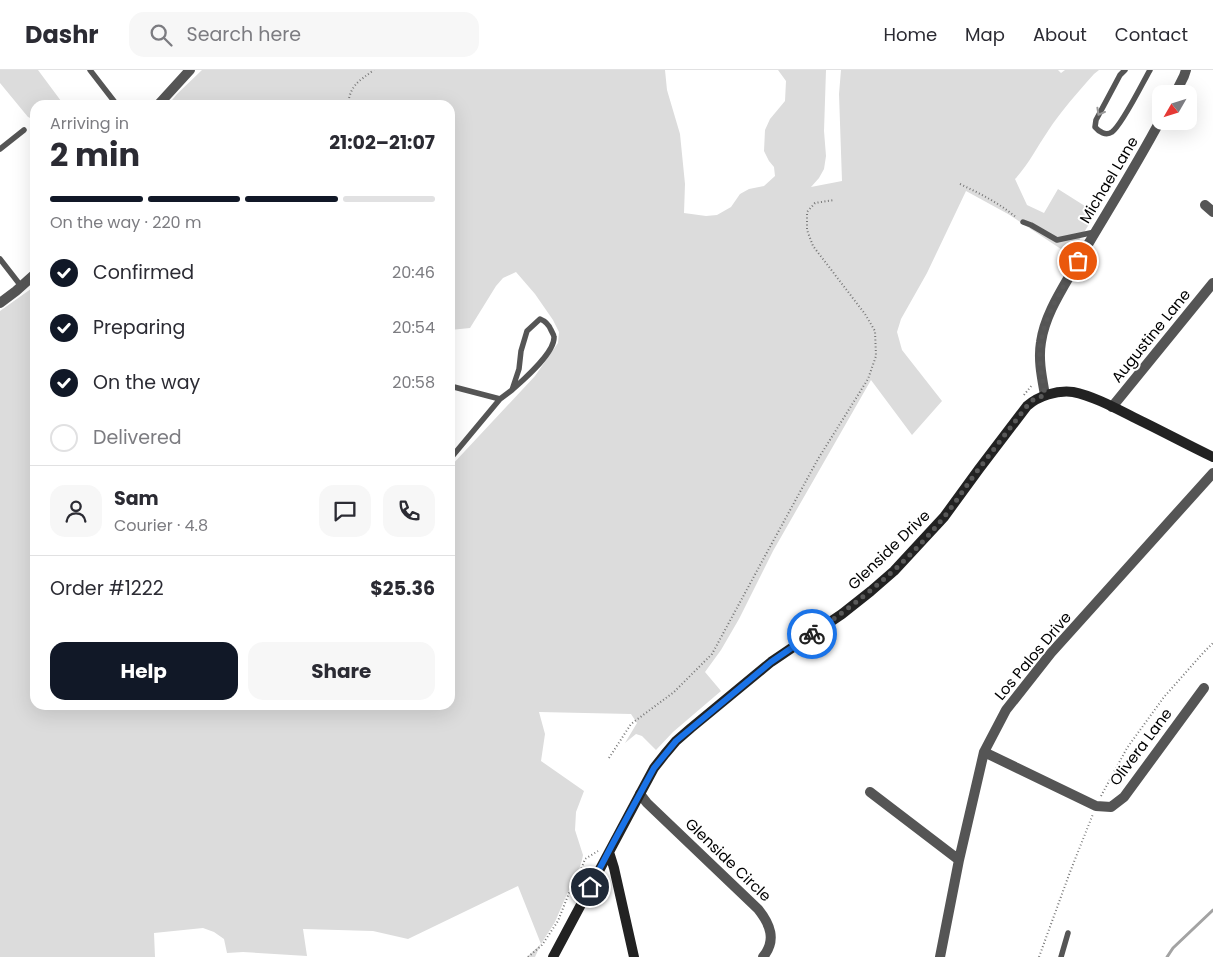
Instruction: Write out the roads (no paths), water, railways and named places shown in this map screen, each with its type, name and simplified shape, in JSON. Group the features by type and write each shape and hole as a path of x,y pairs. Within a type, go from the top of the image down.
{"street":[{"path":"163,100 190,70"},
{"path":"1180,85 1186,70"},
{"name":"Michael Lane","path":"1045,395 1040,356 1041,342 1054,304 1155,130"},
{"path":"0,303 30,278"},
{"name":"Augustine Lane","path":"1112,407 1213,283"},
{"name":"Glenside Drive","path":"553,957 654,768 676,741 771,662 842,614 894,570 944,517 1033,400 1045,395 1063,392 1083,395 1112,407 1213,457"},
{"name":"Los Palos Drive","path":"940,957 959,860 984,752 1006,710 1052,653 1213,473"},
{"name":"Olivera Lane","path":"984,752 1096,806 1111,807 1124,797 1204,688"},
{"path":"870,792 959,860"},
{"name":"Glenside Circle","path":"640,794 647,803 766,918 771,940 763,957"},
{"path":"609,852 634,957"}],"lane":[{"path":"90,70 113,100"},
{"path":"1125,70 1120,75 1096,120 1095,127 1098,131 1104,133 1114,131 1150,70"},
{"path":"0,149 24,130"},
{"path":"1023,222 1057,240 1095,232"},
{"path":"0,259 21,286"},
{"path":"455,453 500,399 512,390 527,377 543,359 554,338 544,320 540,319 527,331 521,351 519,369 512,390"},
{"path":"455,386 500,399"},
{"path":"1061,957 1068,933"}],"waterway":[{"path":"1167,957 1173,948 1213,910"}]}
